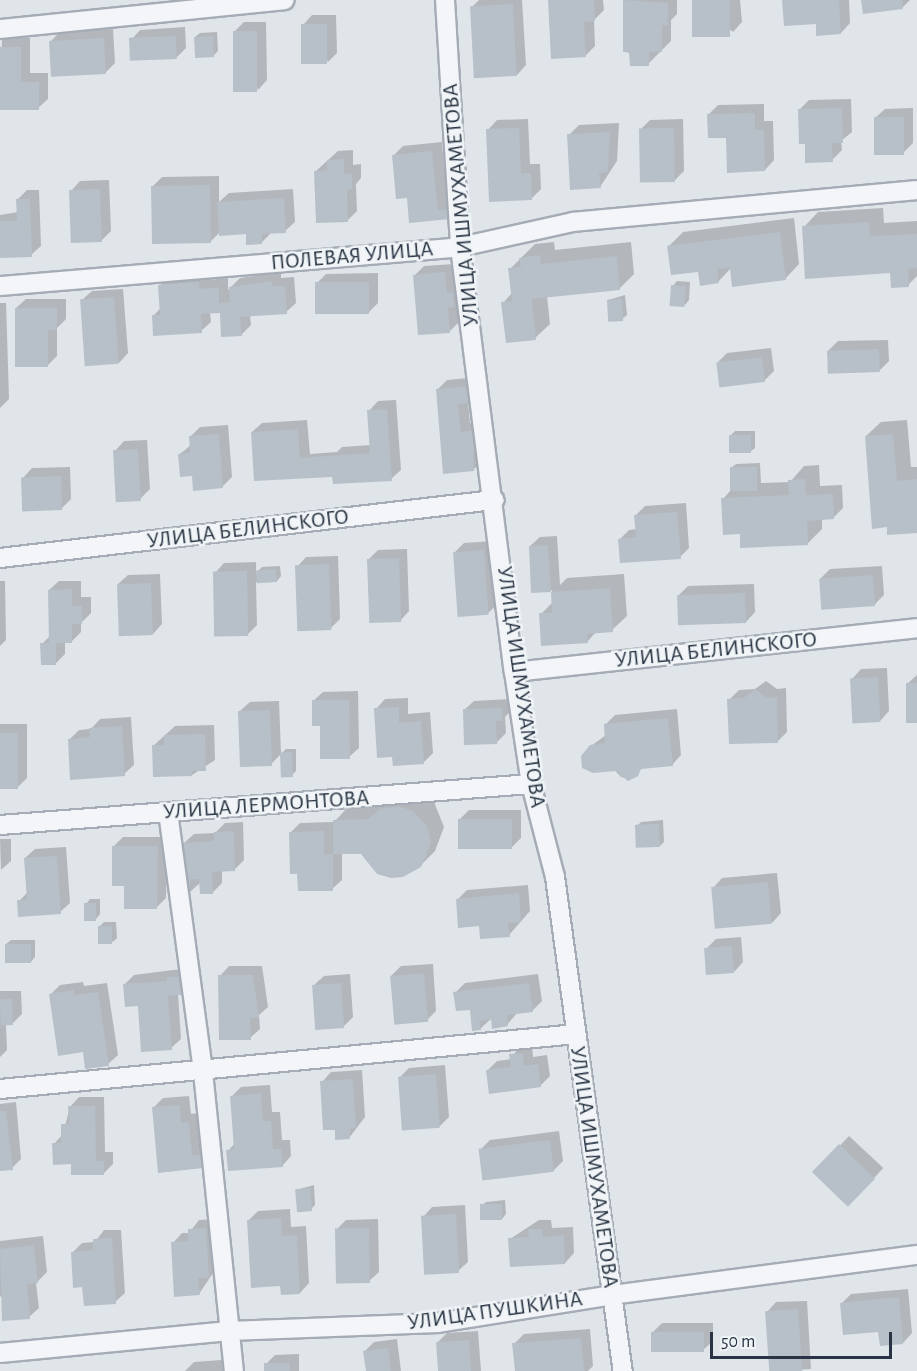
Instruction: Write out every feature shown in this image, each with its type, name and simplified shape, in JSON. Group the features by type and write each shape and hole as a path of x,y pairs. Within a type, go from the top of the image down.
{"street":[{"path":"0,28 285,0"},
{"name":"УЛИЦА ИШМУХАМЕТОВА","path":"445,0 460,247 495,500 514,672 531,784 555,877 623,1371"},
{"name":"ПОЛЕВАЯ УЛИЦА","path":"0,286 460,247 573,222 917,190"},
{"name":"УЛИЦА БЕЛИНСКОГО","path":"0,558 495,500"},
{"name":"УЛИЦА БЕЛИНСКОГО","path":"514,672 917,628"},
{"name":"УЛИЦА ЛЕРМОНТОВА","path":"0,825 531,784"},
{"path":"168,812 203,1072 234,1371"},
{"path":"0,1089 203,1072 576,1034"},
{"name":"УЛИЦА ПУШКИНА","path":"0,1353 229,1331 438,1323 612,1295 917,1255"}],"building":[{"path":"548,0 594,0 595,21 584,22 586,57 551,59"},
{"path":"623,0 668,3 668,25 662,25 662,52 649,52 649,66 630,66 629,52 623,52"},
{"path":"692,0 730,0 730,37 692,37"},
{"path":"782,0 839,0 841,34 816,36 816,24 784,26"},
{"path":"861,0 902,0 903,9 863,14"},
{"path":"513,4 517,76 474,78 470,6"},
{"path":"301,24 327,24 327,64 301,64"},
{"path":"233,31 257,31 257,92 233,92"},
{"path":"176,36 177,59 130,61 129,38"},
{"path":"213,36 214,57 195,58 194,37"},
{"path":"104,38 106,74 51,77 49,41"},
{"path":"0,47 21,47 21,82 39,82 39,110 0,110"},
{"path":"842,108 843,143 832,143 833,162 805,163 805,144 799,144 798,109"},
{"path":"755,113 755,130 764,130 765,171 727,173 726,138 708,138 707,114"},
{"path":"874,117 904,117 904,155 874,155"},
{"path":"519,128 521,173 531,173 532,200 489,202 486,129"},
{"path":"674,128 675,182 640,183 639,129"},
{"path":"610,132 608,172 599,173 601,188 570,190 567,134"},
{"path":"432,151 438,210 449,209 450,219 409,223 407,198 396,199 392,155"},
{"path":"344,159 344,174 352,173 352,189 347,190 348,222 316,223 314,171 327,170 327,160"},
{"path":"210,185 211,243 152,244 151,186"},
{"path":"100,189 102,242 71,243 69,190"},
{"path":"284,198 286,233 262,234 262,244 246,245 246,234 219,236 217,202"},
{"path":"16,199 30,199 32,257 0,258 0,221 17,221"},
{"path":"869,222 870,236 917,234 917,268 908,269 909,287 891,288 890,273 805,279 802,226"},
{"path":"780,232 786,280 732,287 730,268 717,269 719,283 700,286 698,272 671,275 667,246"},
{"path":"540,255 541,264 617,256 620,290 532,299 536,340 506,343 501,302 512,301 508,268 521,267 519,258"},
{"path":"445,272 447,293 453,292 454,307 448,308 450,333 418,335 413,275"},
{"path":"272,281 272,286 285,286 287,314 240,317 242,336 221,337 220,313 201,314 202,333 153,336 152,315 160,315 158,285 199,282 199,289 219,287 219,303 230,302 229,287"},
{"path":"315,282 369,282 369,314 315,314"},
{"path":"671,285 686,286 684,307 670,306"},
{"path":"114,297 119,364 85,366 80,299"},
{"path":"622,299 623,321 608,322 607,300"},
{"path":"15,308 57,308 57,330 48,330 48,367 15,367"},
{"path":"879,349 880,372 828,374 827,351"},
{"path":"762,357 765,382 719,387 716,363"},
{"path":"470,386 472,403 458,404 461,432 477,430 479,453 473,453 474,471 443,474 436,389"},
{"path":"387,409 392,481 333,484 332,477 254,481 251,432 298,429 300,458 370,453 367,410"},
{"path":"219,434 223,488 193,491 192,476 180,477 178,454 190,453 189,436"},
{"path":"893,434 897,481 917,479 917,533 887,535 887,527 872,529 865,436"},
{"path":"729,435 751,435 751,453 729,453"},
{"path":"138,449 141,501 116,502 113,450"},
{"path":"730,467 757,467 757,491 730,491"},
{"path":"61,476 62,510 22,511 21,477"},
{"path":"805,479 806,495 833,494 834,519 807,521 808,545 740,548 740,534 723,535 721,498 789,495 788,480"},
{"path":"677,512 681,559 620,563 618,539 636,537 634,515"},
{"path":"548,545 551,592 531,593 529,546"},
{"path":"484,550 489,615 458,617 453,552"},
{"path":"399,558 401,622 369,623 367,559"},
{"path":"329,564 331,630 297,631 295,565"},
{"path":"276,569 277,582 257,583 256,570"},
{"path":"247,571 248,636 214,637 213,572"},
{"path":"873,575 875,606 821,610 819,579"},
{"path":"151,583 153,635 119,636 117,584"},
{"path":"610,588 613,632 587,634 588,643 541,646 539,613 552,613 551,592"},
{"path":"72,589 72,606 82,606 82,624 72,624 72,643 56,643 56,665 41,665 40,643 49,643 48,590"},
{"path":"745,593 746,623 678,625 677,595"},
{"path":"878,677 880,722 852,723 850,678"},
{"path":"906,683 917,683 917,723 906,723"},
{"path":"755,689 767,698 777,697 778,743 729,744 727,699 744,698"},
{"path":"312,700 349,700 350,759 320,759 320,726 312,726"},
{"path":"399,707 399,723 421,721 424,764 393,766 392,757 377,758 374,708"},
{"path":"502,708 503,721 496,721 497,744 464,745 463,709"},
{"path":"270,710 272,766 240,767 238,711"},
{"path":"668,718 673,766 641,769 638,776 628,781 616,771 593,773 582,768 581,756 590,745 605,743 604,724"},
{"path":"122,726 125,776 70,780 68,739 90,737 89,728"},
{"path":"0,733 18,733 18,789 0,789"},
{"path":"205,734 206,771 192,771 192,776 153,777 152,745 164,745 164,735"},
{"path":"280,752 292,752 293,777 281,777"},
{"path":"398,806 413,811 427,826 431,843 421,867 403,877 391,878 377,874 361,854 333,854 333,820 368,819 380,809"},
{"path":"458,819 512,819 512,849 458,849"},
{"path":"659,824 660,847 636,848 635,825"},
{"path":"234,831 235,871 212,872 213,894 200,894 199,879 190,879 190,894 185,894 183,843 214,841 214,832"},
{"path":"324,831 324,854 333,854 333,891 298,891 297,874 290,874 289,832"},
{"path":"112,846 158,846 157,909 124,909 124,886 112,886"},
{"path":"57,856 61,914 18,917 17,900 27,900 24,858"},
{"path":"768,882 772,924 715,929 711,887"},
{"path":"519,893 521,922 508,923 510,937 480,939 479,926 458,928 456,899"},
{"path":"84,903 96,903 96,921 84,921"},
{"path":"98,926 112,926 112,944 98,944"},
{"path":"5,944 31,944 31,963 5,963"},
{"path":"732,946 734,973 706,975 704,948"},
{"path":"424,973 428,1022 394,1025 390,976"},
{"path":"218,975 253,975 259,1018 250,1018 251,1040 219,1040"},
{"path":"167,977 180,977 181,995 168,996 172,1050 141,1052 138,1006 125,1007 123,984 167,981"},
{"path":"341,983 344,1028 315,1030 312,985"},
{"path":"529,983 533,1012 507,1015 508,1026 492,1029 491,1019 479,1021 481,1030 472,1031 470,1010 456,1011 453,992"},
{"path":"74,990 74,995 98,992 109,1066 85,1069 83,1052 58,1056 49,994"},
{"path":"0,999 12,999 13,1025 1,1025"},
{"path":"523,1053 524,1066 538,1064 541,1087 489,1094 486,1070 511,1067 509,1054"},
{"path":"436,1074 440,1128 402,1131 398,1077"},
{"path":"353,1079 356,1128 350,1129 350,1139 335,1140 335,1130 323,1130 320,1081"},
{"path":"261,1093 263,1121 271,1121 273,1149 281,1149 283,1167 228,1171 226,1150 234,1149 230,1096"},
{"path":"180,1105 181,1123 189,1122 192,1155 201,1155 203,1168 158,1173 152,1107"},
{"path":"68,1106 95,1106 96,1161 104,1161 104,1175 71,1175 71,1164 53,1165 52,1143 61,1143 61,1124 69,1124"},
{"path":"0,1111 6,1111 13,1170 0,1171"},
{"path":"550,1140 554,1172 482,1181 479,1149"},
{"path":"839,1144 875,1179 848,1207 812,1172"},
{"path":"310,1188 312,1211 297,1212 295,1189"},
{"path":"480,1204 502,1204 502,1220 480,1220"},
{"path":"456,1214 459,1273 424,1275 421,1216"},
{"path":"281,1218 282,1236 297,1235 300,1294 281,1295 280,1286 251,1288 247,1220"},
{"path":"206,1228 209,1278 198,1278 200,1295 174,1297 171,1242 188,1241 188,1229"},
{"path":"369,1228 370,1283 336,1284 335,1229"},
{"path":"528,1229 542,1229 543,1237 564,1235 565,1264 510,1267 508,1238 529,1237"},
{"path":"112,1238 116,1304 84,1306 82,1287 73,1288 71,1252 93,1250 93,1239"},
{"path":"34,1245 38,1283 27,1284 30,1319 2,1321 0,1249"},
{"path":"899,1297 903,1344 880,1346 878,1332 843,1335 840,1303"},
{"path":"798,1309 802,1371 769,1371 765,1311"},
{"path":"651,1332 704,1332 704,1352 651,1352"},
{"path":"581,1338 584,1371 515,1371 512,1343"},
{"path":"469,1340 471,1371 438,1371 436,1342"},
{"path":"388,1348 391,1371 366,1371 363,1351"},
{"path":"264,1363 290,1363 290,1371 264,1371"}]}
